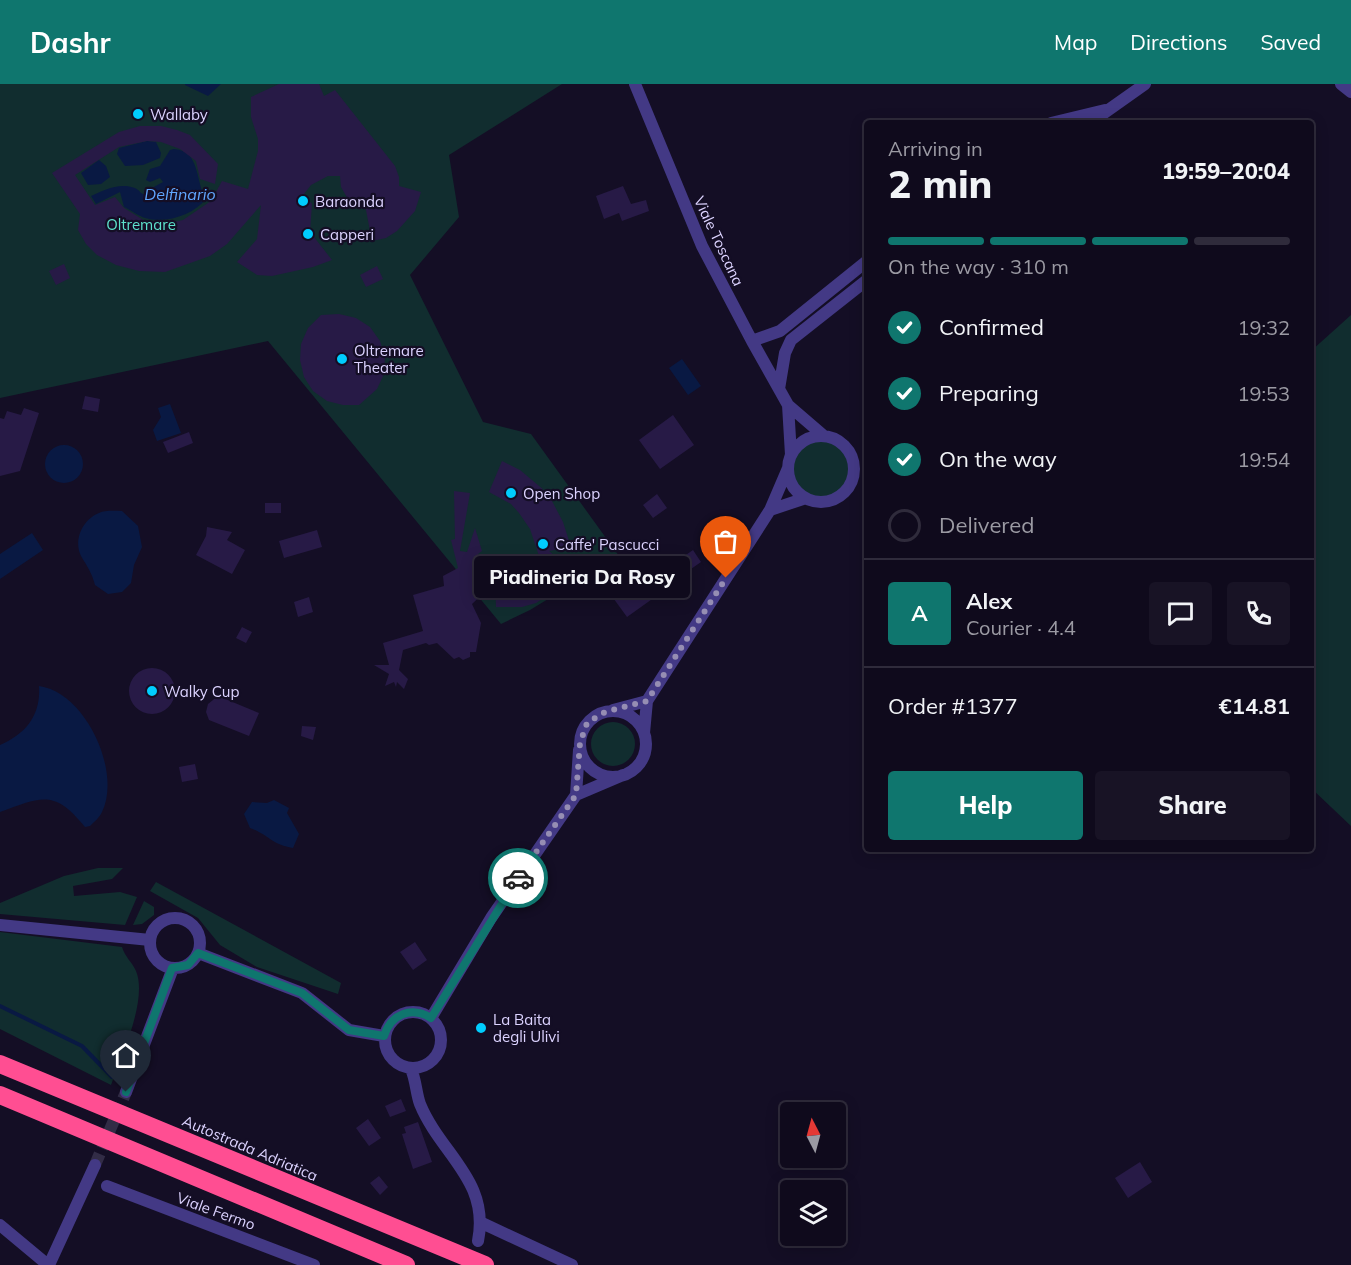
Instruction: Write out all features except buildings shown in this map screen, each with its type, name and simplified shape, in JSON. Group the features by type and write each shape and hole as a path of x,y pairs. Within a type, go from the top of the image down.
{"highway":[{"name":"Autostrada Adriatica","path":"0,1064 485,1265"},
{"path":"0,1095 406,1265"}],"street":[{"name":"Viale Toscana","path":"635,84 702,246 752,341 788,405 824,436"},
{"path":"1095,120 1145,84"},
{"path":"1341,84 1351,92"},
{"path":"1065,120 1113,109"},
{"path":"752,341 780,331 864,263"},
{"path":"779,389 785,353 791,340 864,282"},
{"name":"Viale Toscana","path":"788,405 790,462"},
{"path":"576,795 623,775 632,770 643,758 646,742 644,733 647,701 770,510 790,462 804,440 824,436 840,442 852,456 854,473 852,482 839,496 828,501 806,498 770,510"},
{"path":"790,462 793,485 806,498"},
{"path":"431,1018 491,918 576,795 580,743 587,723 605,712 647,701"},
{"path":"605,712 614,711 632,717 644,733"},
{"path":"580,743 585,763 593,770 612,777 623,775"},
{"path":"178,918 186,920 197,930 200,946 198,953 188,965 172,968 165,966 153,956 150,940 156,926 163,921 178,918"},
{"path":"0,925 150,940"},
{"path":"198,953 302,993 349,1030 384,1036"},
{"path":"126,1092 172,968"},
{"path":"415,1011 431,1018 441,1033 440,1050 428,1064 411,1069 394,1062 384,1046 384,1036 392,1021 406,1012 415,1011"},
{"path":"411,1069 420,1104 478,1198 482,1223 478,1241"},
{"path":"0,1225 49,1265 95,1165"},
{"name":"Viale Fermo","path":"107,1186 314,1265"},
{"path":"482,1223 572,1265"}],"green space":[{"name":"Oltremare","path":"0,84 562,84 449,155 459,217 410,275 483,422 531,434 619,556 530,610 501,624 268,341 0,398"},
{"path":"1351,315 1351,826 1314,791 1314,348"},
{"path":"821,441 832,443 841,449 847,458 849,469 847,480 841,489 832,495 821,497 810,495 801,489 795,480 793,469 795,458 801,449 810,443"},
{"path":"613,722 629,728 635,744 629,760 613,766 597,760 591,744 597,728"},
{"path":"98,868 123,868 112,879 73,886 74,896 120,892 137,897 125,925 0,914 0,903 64,876"},
{"path":"156,882 341,983 338,994 257,967 220,945 198,918 150,891"},
{"path":"144,901 154,907 154,915 142,924 133,925"},
{"path":"0,932 122,947 136,971 139,997 132,1028 111,1085 0,1029"}],"water":[{"path":"185,84 221,84 208,96 185,85"},
{"path":"147,141 156,142 161,153 160,158 143,165 125,166 117,154 119,148"},
{"name":"Delfinario","path":"174,149 189,155 196,168 206,199 194,210 170,219 153,220 124,207 120,192 96,204 91,196 118,186 129,186 148,195 152,188 163,182 160,178 150,182 146,180 150,169 160,166 170,150"},
{"path":"99,160 106,166 110,177 101,184 88,185 81,173"},
{"path":"682,359 701,386 688,395 669,368"},
{"path":"170,404 181,433 157,441 153,430 161,417 158,408"},
{"path":"64,445 77,451 83,464 77,477 64,483 51,477 45,464 51,451"},
{"path":"104,511 122,511 138,526 142,547 134,565 131,583 122,592 108,594 95,585 79,550 79,537 84,525 93,516"},
{"path":"32,533 43,550 0,579 0,554"},
{"path":"39,686 56,691 71,702 95,736 103,756 107,776 107,795 101,814 90,826 85,827 65,807 47,800 37,800 0,812 0,745 17,735 30,722 37,706"},
{"path":"274,800 289,808 287,813 299,834 293,848 280,845 250,828 244,814 252,802 267,803"}],"waterway":[{"path":"0,1006 82,1046 112,1077"}],"tunnel":[{"path":"95,1165 126,1092"}],"way so far":[{"path":"518,878 576,795 580,743 587,723 595,716 605,712 647,701 726,578"}],"place":[{"name":"Wallaby","path":"138,114"},
{"name":"Baraonda","path":"303,201"},
{"name":"Capperi","path":"308,234"},
{"name":"Oltremare Theater","path":"342,359"},
{"name":"Open Shop","path":"511,493"},
{"name":"Caffe' Pascucci","path":"543,544"},
{"name":"Piadineria Da Rosy","path":"726,578"},
{"name":"Walky Cup","path":"152,691"},
{"name":"La Baita degli Ulivi","path":"481,1028"}],"route":[{"path":"126,1092 172,968 188,965 198,953 302,993 349,1030 384,1036 392,1021 406,1012 415,1011 431,1018 450,985 464,967 491,918 518,878"}]}
